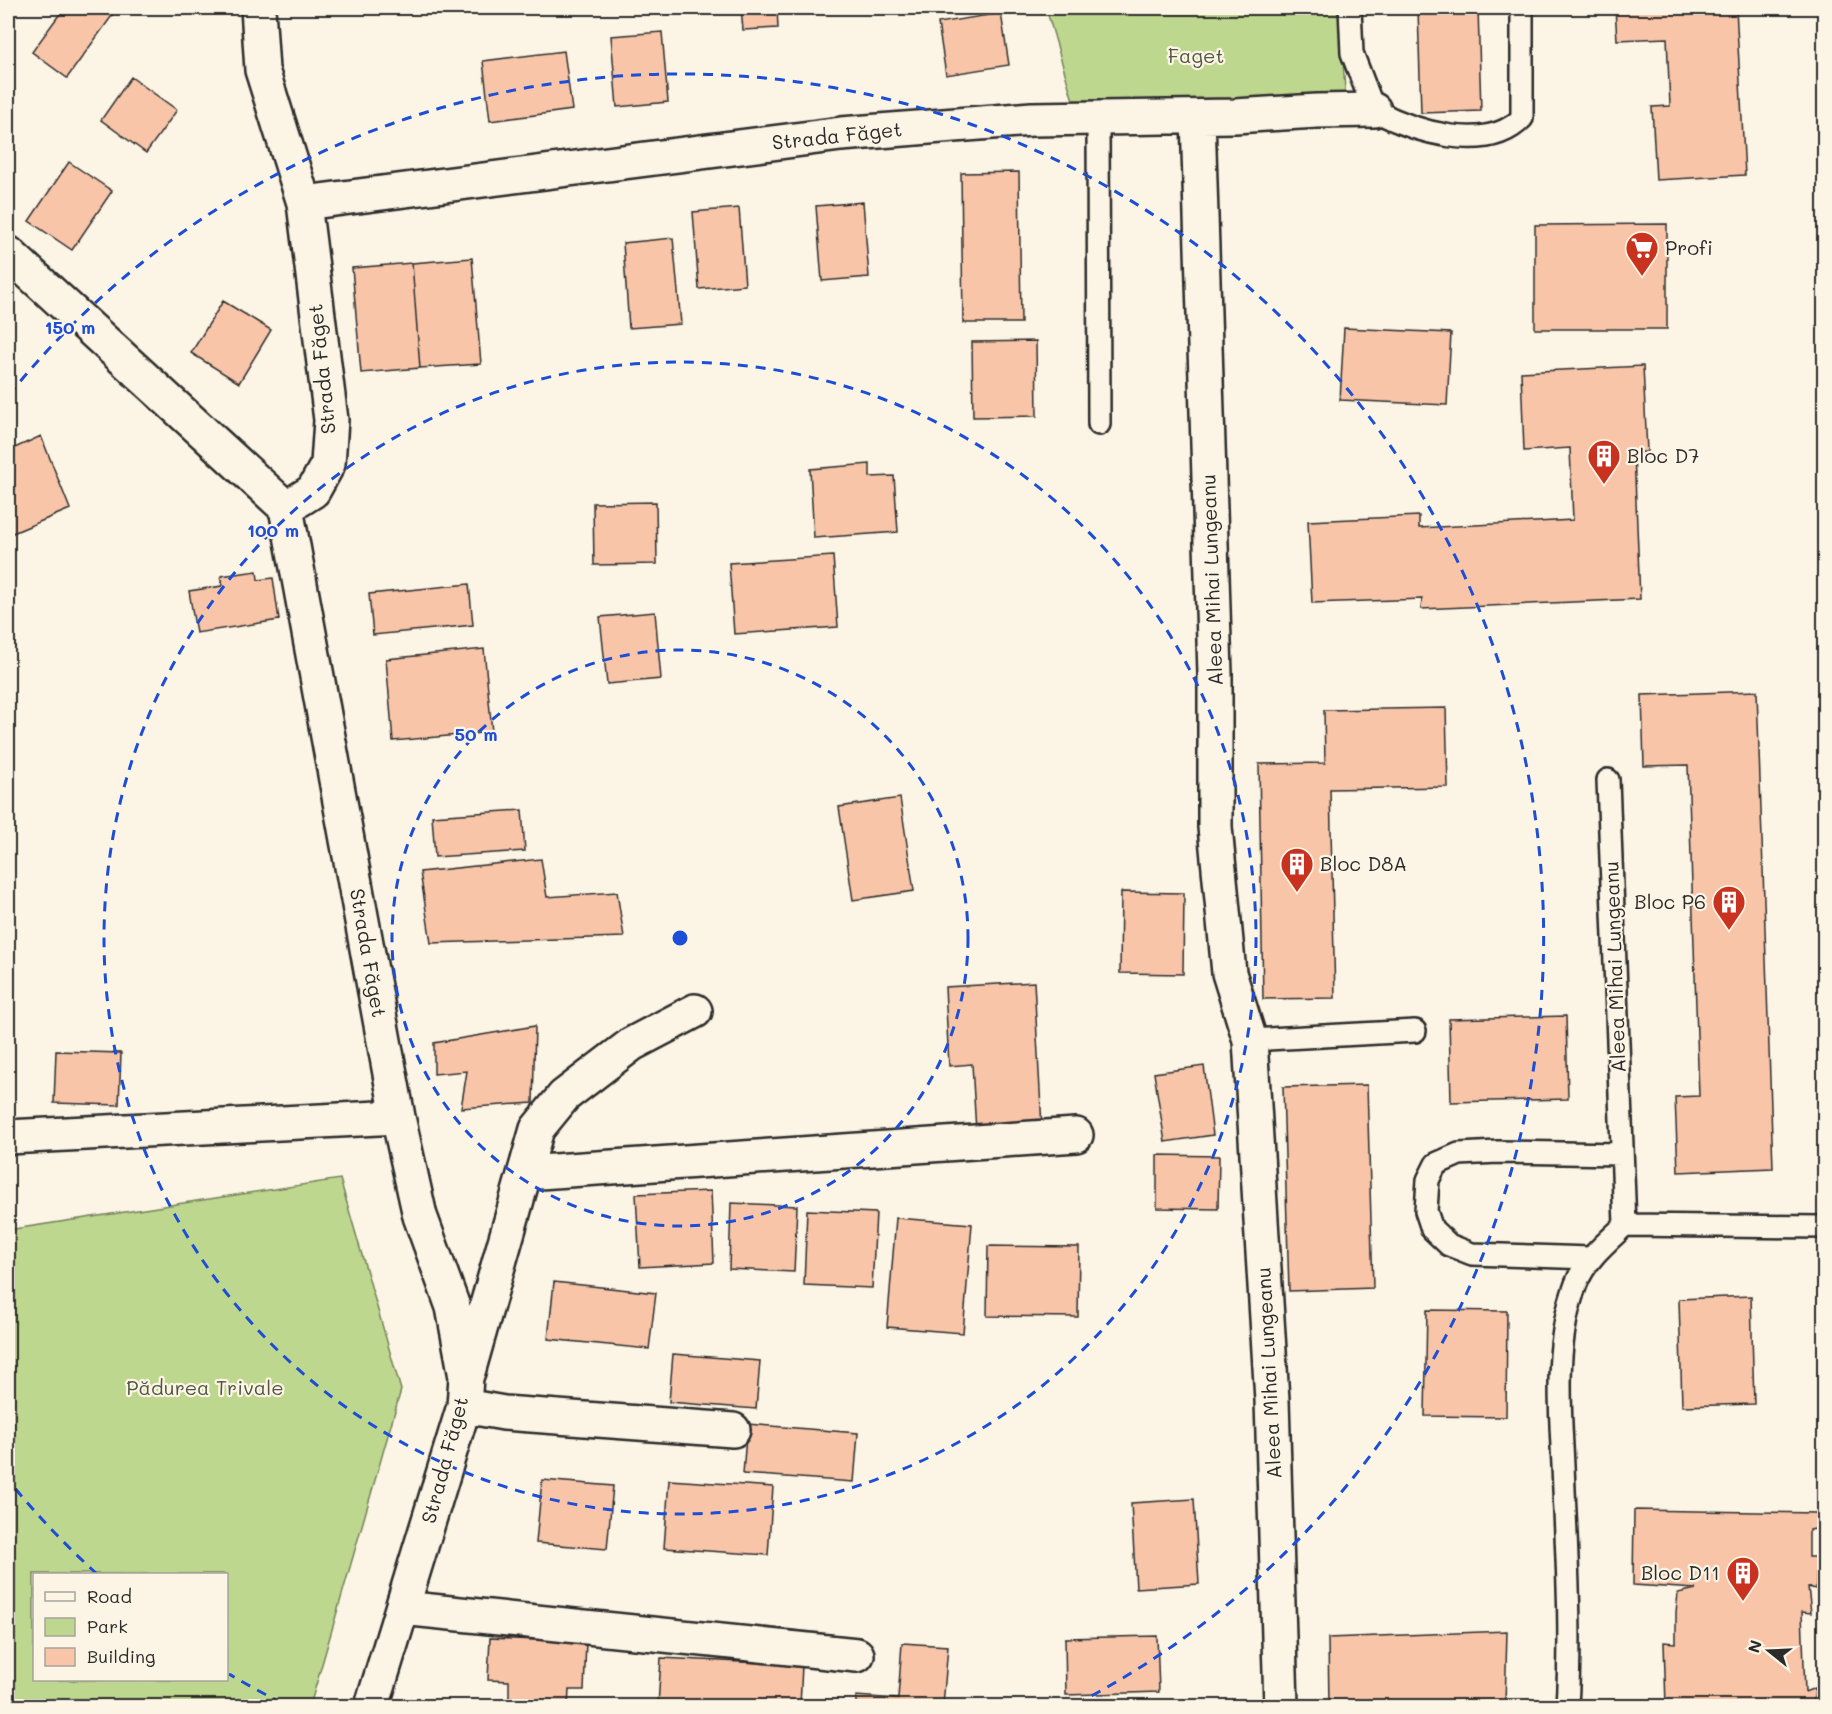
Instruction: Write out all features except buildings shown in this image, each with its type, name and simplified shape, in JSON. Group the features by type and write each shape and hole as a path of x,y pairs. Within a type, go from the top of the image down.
{"street":[{"name":"Strada Făget","path":"258,8 262,70 304,203 331,420 328,464 313,491 286,507 398,1117 420,1216 453,1307 465,1392 372,1707"},
{"name":"Strada Făget","path":"304,203 841,134 1032,119 1198,117 1374,110"},
{"name":"Aleea Mihai Lungeanu","path":"1198,117 1215,674 1215,827 1229,973 1250,1040 1272,1400 1281,1707"},
{"path":"8,253 286,507"},
{"path":"695,1011 632,1044 564,1096 537,1129 465,1392 504,1413 733,1430"},
{"path":"8,1137 398,1117"},
{"path":"525,1173 1076,1135"},
{"path":"402,1608 857,1655"}],"lane":[{"path":"1350,8 1352,53 1374,110 1398,123 1453,136 1488,135 1513,128 1522,118 1521,8"},
{"path":"1098,119 1099,424"},
{"name":"Aleea Mihai Lungeanu","path":"1608,780 1624,1225"},
{"path":"1250,1040 1415,1031"},
{"path":"1590,1258 1472,1254 1449,1245 1431,1229 1426,1211 1428,1180 1436,1164 1460,1154 1498,1152 1622,1154"},
{"path":"1567,1707 1570,1655 1559,1372 1568,1308 1576,1282 1590,1258 1624,1225 1824,1227"}],"green space":[{"name":"Faget","path":"1046,8 1339,8 1346,103 1074,104"},
{"name":"Pădurea Trivale","path":"340,1179 401,1390 310,1706 8,1706 8,1230"}],"place":[{"name":"Profi","path":"1642,277"},
{"name":"Bloc D7","path":"1604,485"},
{"name":"Bloc D8A","path":"1297,893"},
{"name":"Bloc P6","path":"1729,931"},
{"name":"Bloc D11","path":"1743,1602"}]}
